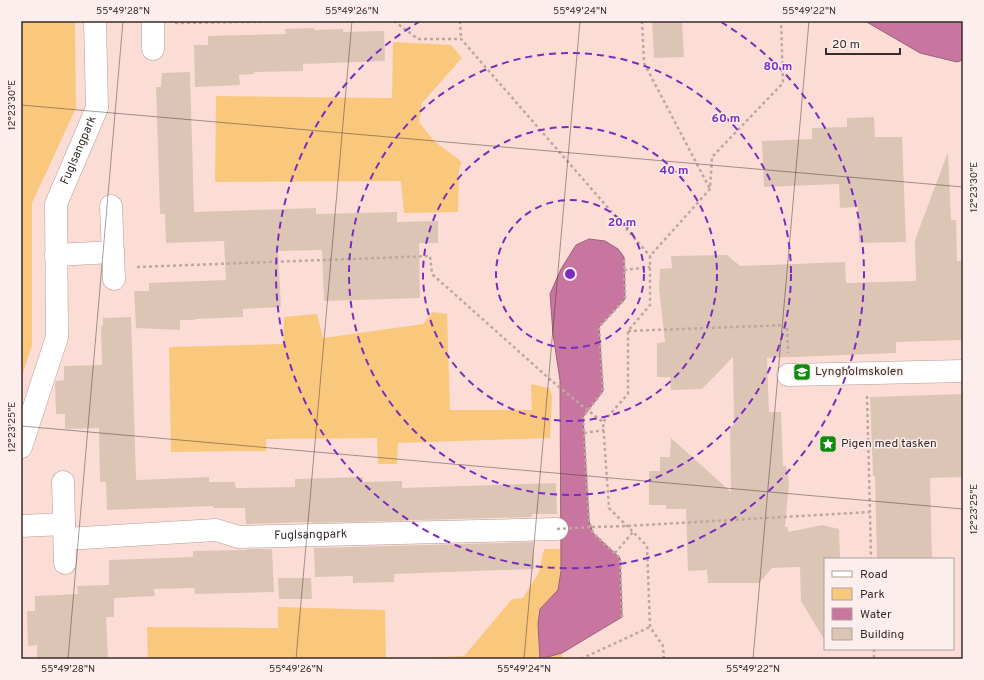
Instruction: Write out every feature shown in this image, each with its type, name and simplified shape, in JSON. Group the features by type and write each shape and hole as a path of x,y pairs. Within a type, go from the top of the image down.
{"street":[{"name":"Fuglsangpark","path":"21,447 57,337 56,204 97,108 95,21"},
{"path":"153,22 153,49"},
{"path":"56,255 113,266 111,206"},
{"path":"788,375 963,371"},
{"path":"63,482 65,563"},
{"name":"Fuglsangpark","path":"21,526 65,532 216,530 239,537 557,529"}],"path":[{"path":"153,22 309,21"},
{"path":"394,21 418,39 461,38"},
{"path":"460,21 461,38 650,256 650,305 628,331 628,394 603,422"},
{"path":"642,21 644,63 710,189"},
{"path":"650,256 710,189 712,157 783,83 781,21"},
{"path":"113,266 430,256 432,274 553,382 603,422 609,508 647,546 650,627 664,646 664,659"},
{"path":"622,618 620,558 593,533 589,522 583,417 603,391 599,327 625,299 624,257"},
{"path":"624,270 650,267"},
{"path":"628,331 787,325 788,375"},
{"path":"867,373 871,558"},
{"path":"584,433 604,430"},
{"path":"557,529 870,512"},
{"path":"615,553 634,532"},
{"path":"581,659 650,627"}],"green space":[{"path":"21,21 75,21 76,108 32,203 32,345 21,379"},
{"path":"393,42 451,45 462,58 422,103 419,122 434,141 462,162 459,170 458,212 404,213 401,181 215,182 216,96 392,98"},
{"path":"433,312 447,314 450,410 532,410 531,384 549,388 552,396 550,438 398,443 397,464 378,464 377,438 266,439 266,451 171,452 169,347 283,344 284,317 317,314 323,338 423,324"},
{"path":"544,549 561,549 561,571 558,590 540,609 540,658 562,653 562,659 386,659 464,656 512,599 523,598 539,572"},
{"path":"278,607 385,610 386,659 148,659 147,627 278,628"}],"water":[{"path":"865,21 963,21 963,60 957,62 920,53"},
{"path":"589,239 605,241 618,249 624,257 625,299 599,327 603,391 583,417 589,521 593,533 620,558 622,617 562,653 540,659 538,624 540,609 558,590 561,571 560,380 553,334 550,294 561,269 576,245"}],"building":[{"path":"652,21 682,21 684,57 654,58"},
{"path":"314,28 314,30 343,29 343,32 384,31 385,61 303,64 303,71 254,72 254,74 239,75 240,85 195,87 194,45 208,45 208,36 286,34 285,29"},
{"path":"190,72 194,212 316,208 316,214 397,212 397,222 438,221 438,243 419,243 420,298 324,301 322,250 278,251 281,307 243,309 243,317 180,320 180,330 136,328 134,291 149,291 149,283 226,280 224,241 166,243 165,214 160,214 156,87 161,87 162,73"},
{"path":"874,117 875,137 902,137 906,242 859,243 858,207 840,208 839,184 764,187 762,141 812,139 812,128 847,127 847,118"},
{"path":"948,152 951,220 956,220 957,261 963,261 963,340 896,342 896,353 767,358 769,412 781,412 783,466 786,466 789,483 785,527 788,527 788,532 822,525 839,529 840,558 824,558 824,639 801,601 800,567 772,568 759,583 708,583 707,570 688,571 686,509 666,509 666,505 649,505 649,471 660,471 660,457 670,457 671,438 731,492 730,429 734,424 733,357 702,389 671,390 670,377 657,377 657,343 665,342 659,288 660,269 672,268 671,256 727,255 740,266 845,262 846,283 916,281 915,240"},
{"path":"131,317 136,480 209,477 209,482 235,482 236,488 295,487 295,479 363,477 363,482 402,481 402,488 556,483 557,514 532,514 532,517 246,524 245,508 213,508 213,506 107,510 106,482 100,482 99,428 65,429 65,414 56,414 55,384 56,381 64,380 64,366 102,365 101,326 103,326 103,318"},
{"path":"963,394 963,477 930,478 932,558 877,558 875,476 873,476 870,397"},
{"path":"533,542 534,569 394,574 394,582 353,583 353,576 315,577 314,548"},
{"path":"272,549 274,592 195,594 194,588 154,589 155,596 114,598 114,617 106,617 108,659 37,659 37,645 28,646 27,611 35,611 35,596 78,594 77,586 109,585 109,560 193,557 193,551"},
{"path":"278,578 311,578 312,599 279,599"}],"place":[{"name":"Lyngholmskolen","path":"802,372"},
{"name":"Pigen med tasken","path":"828,444"}]}
